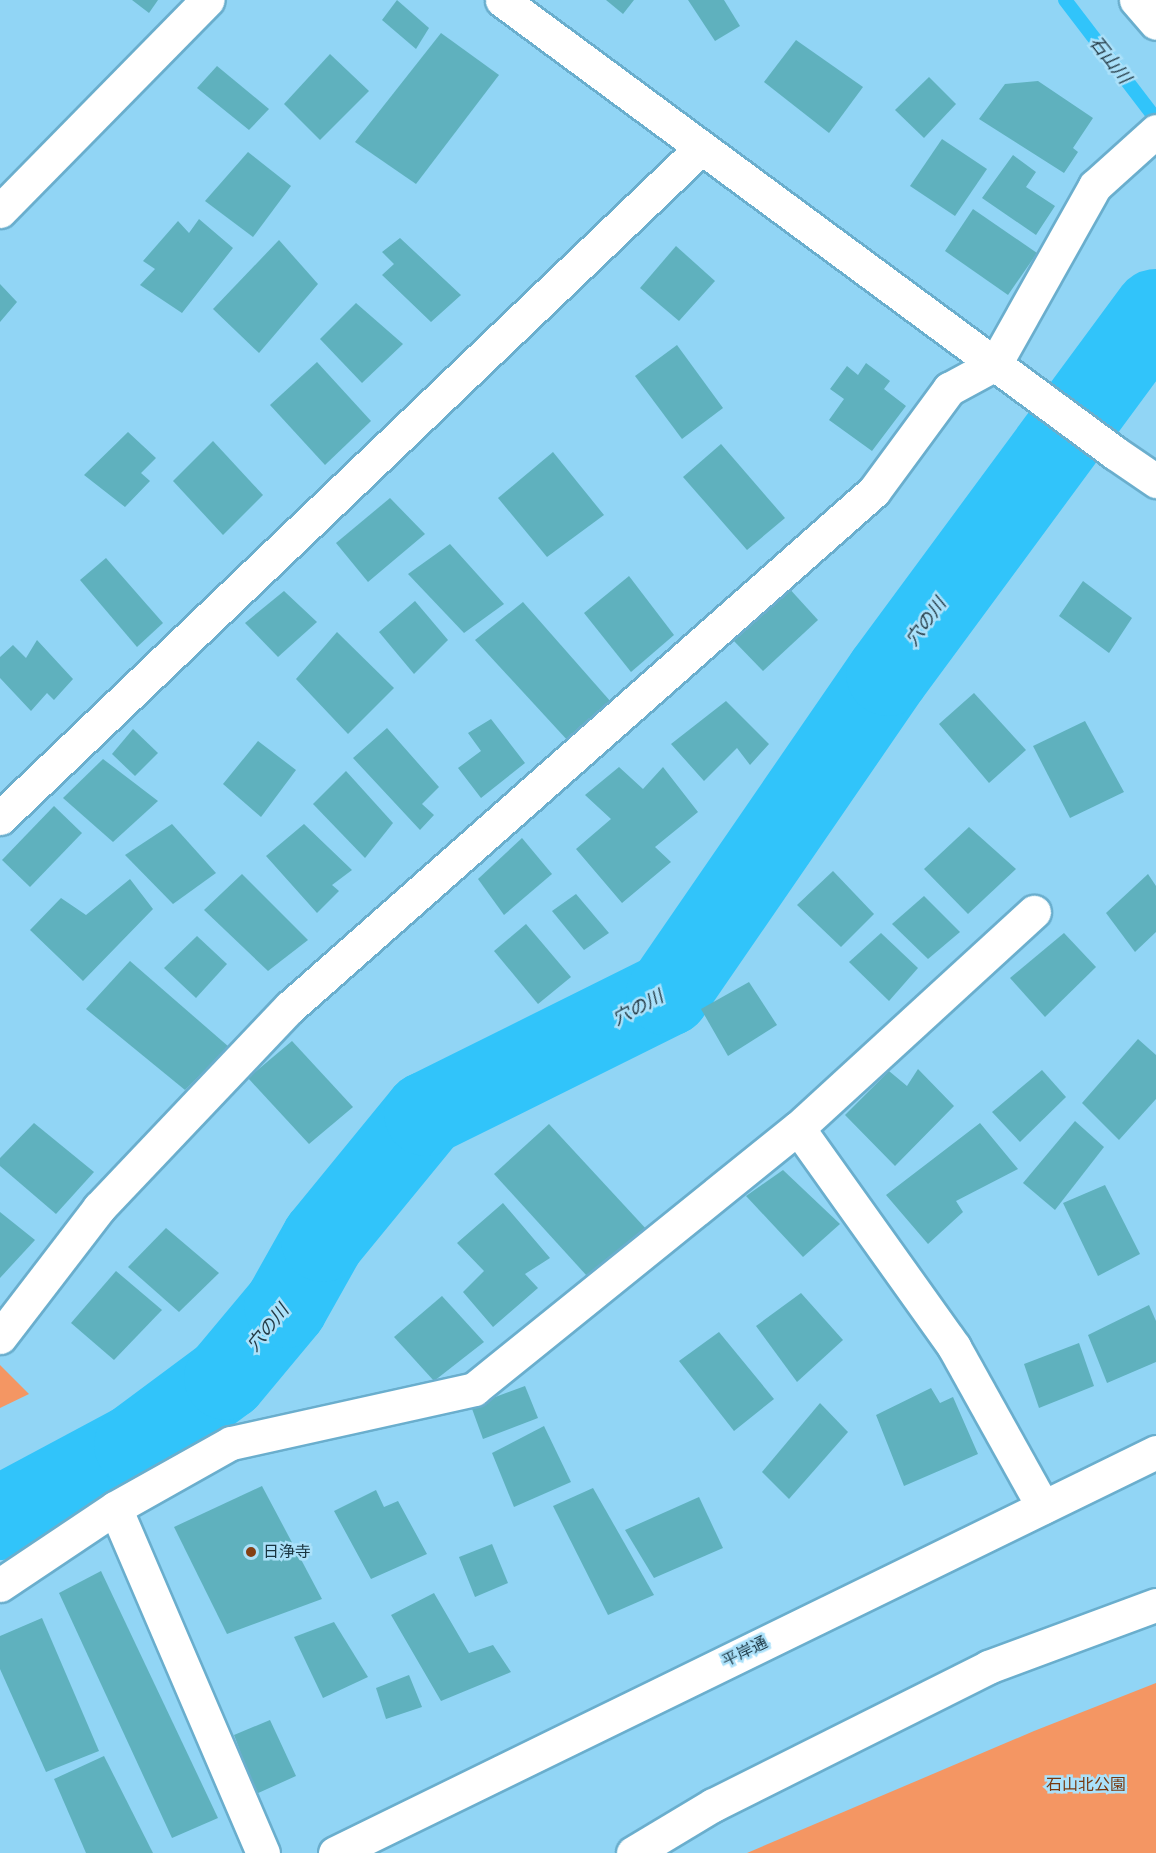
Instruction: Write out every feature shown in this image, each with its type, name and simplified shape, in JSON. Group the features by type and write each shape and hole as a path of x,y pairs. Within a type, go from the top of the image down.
{"street":[{"path":"0,211 207,0"},
{"path":"502,0 1114,453 1156,481"},
{"path":"1136,0 1156,23"},
{"path":"1007,374 1095,186 1147,138"},
{"path":"0,818 701,148"},
{"path":"0,1337 99,1208 290,1007 874,491 949,389 1007,374"},
{"path":"0,1585 115,1508 231,1443 474,1389 798,1128 1034,912"},
{"path":"798,1128 954,1347 1043,1507"},
{"name":"平岸通","path":"335,1853 1156,1452"},
{"path":"115,1508 263,1853"},
{"path":"633,1853 712,1805 988,1667 1156,1605"}],"green space":[{"path":"0,1365 29,1394 0,1408"},
{"name":"石山北公園","path":"1156,1683 1156,1853 747,1853 1034,1731"}],"building":[{"path":"132,0 158,0 149,13"},
{"path":"397,0 429,28 416,49 382,20"},
{"path":"606,0 634,0 623,14"},
{"path":"688,0 724,0 740,26 715,41"},
{"path":"441,33 499,75 416,184 355,142"},
{"path":"796,40 863,87 829,133 764,82"},
{"path":"330,54 369,91 320,140 284,104"},
{"path":"217,66 269,109 249,130 197,88"},
{"path":"929,77 956,104 924,138 895,110"},
{"path":"1038,81 1093,118 1073,148 1078,152 1064,173 979,119 1005,84"},
{"path":"942,139 987,169 955,216 910,186"},
{"path":"248,152 291,186 253,237 205,201"},
{"path":"1013,155 1036,172 1026,187 1055,206 1036,235 982,198"},
{"path":"973,209 1037,253 1008,295 945,251"},
{"path":"199,219 233,248 182,313 140,285 155,269 143,261 178,221 189,233"},
{"path":"400,238 461,295 431,322 382,275 394,264 382,252"},
{"path":"279,240 318,284 259,353 213,309"},
{"path":"676,246 715,281 679,321 640,288"},
{"path":"0,284 17,302 0,322"},
{"path":"356,303 403,344 362,383 320,339"},
{"path":"677,345 723,408 682,439 635,376"},
{"path":"317,362 371,421 325,465 270,405"},
{"path":"866,363 890,381 884,389 906,406 872,451 829,420 844,399 830,389 847,366 858,375"},
{"path":"128,432 156,458 141,473 150,481 125,507 84,475"},
{"path":"213,441 263,495 223,535 173,481"},
{"path":"721,444 785,518 747,550 683,477"},
{"path":"553,452 604,515 547,557 498,498"},
{"path":"390,498 425,534 368,582 336,543"},
{"path":"450,544 504,604 464,633 408,574"},
{"path":"106,558 163,623 137,647 80,580"},
{"path":"629,576 674,635 631,672 584,613"},
{"path":"1083,581 1132,618 1109,653 1059,616"},
{"path":"787,586 818,620 763,671 731,638"},
{"path":"284,591 317,622 278,657 245,623"},
{"path":"415,601 448,640 414,674 379,632"},
{"path":"523,602 611,702 569,742 475,640"},
{"path":"337,632 394,688 348,734 296,679"},
{"path":"37,640 73,679 54,700 47,693 31,711 0,678 0,657 13,645 26,658"},
{"path":"974,693 1026,750 989,783 939,724"},
{"path":"726,701 769,744 750,765 737,748 704,781 671,744"},
{"path":"491,719 525,763 481,798 458,768 481,751 468,733"},
{"path":"1085,721 1124,792 1070,818 1033,746"},
{"path":"387,728 439,787 422,804 434,815 420,830 353,758"},
{"path":"133,729 158,753 135,776 112,754"},
{"path":"258,741 296,770 261,817 223,784"},
{"path":"103,759 158,801 113,842 63,798"},
{"path":"619,767 643,789 663,767 698,812 655,847 671,862 622,903 576,849 611,819 585,795"},
{"path":"346,771 393,823 365,858 313,804"},
{"path":"54,806 82,833 30,887 2,860"},
{"path":"172,824 216,873 173,904 125,855"},
{"path":"304,824 352,870 332,885 339,891 317,913 266,856"},
{"path":"969,827 1016,869 968,914 924,869"},
{"path":"522,838 552,874 504,915 478,879"},
{"path":"833,871 874,914 841,947 797,905"},
{"path":"242,874 308,940 268,971 204,910"},
{"path":"1148,874 1156,886 1156,932 1135,952 1106,913"},
{"path":"130,879 153,909 83,981 30,930 61,898 86,915"},
{"path":"576,894 609,933 584,950 552,911"},
{"path":"924,896 960,932 928,959 892,924"},
{"path":"526,924 571,977 538,1004 494,951"},
{"path":"881,933 918,968 889,1001 849,962"},
{"path":"1064,933 1096,967 1045,1017 1010,978"},
{"path":"197,936 227,964 196,998 164,968"},
{"path":"130,961 229,1047 185,1090 86,1009"},
{"path":"749,982 777,1025 728,1056 701,1009"},
{"path":"1138,1039 1156,1055 1156,1099 1119,1140 1082,1103"},
{"path":"292,1041 353,1107 309,1144 248,1078"},
{"path":"918,1069 954,1106 895,1166 845,1115 889,1071 907,1086"},
{"path":"1042,1070 1066,1097 1020,1142 992,1112"},
{"path":"1075,1121 1104,1147 1055,1210 1023,1183"},
{"path":"34,1123 94,1172 56,1214 0,1166 0,1158"},
{"path":"980,1123 1018,1169 956,1201 963,1212 928,1244 886,1195"},
{"path":"549,1124 648,1231 587,1276 494,1174"},
{"path":"783,1170 840,1224 803,1257 746,1196"},
{"path":"1105,1185 1140,1254 1098,1276 1063,1203"},
{"path":"503,1203 550,1258 525,1274 538,1288 493,1327 463,1292 484,1271 457,1243"},
{"path":"0,1212 35,1240 0,1278"},
{"path":"166,1228 219,1273 179,1312 128,1267"},
{"path":"116,1271 162,1310 114,1360 71,1323"},
{"path":"801,1293 843,1340 797,1382 756,1326"},
{"path":"442,1296 484,1342 434,1381 394,1337"},
{"path":"1149,1305 1156,1321 1156,1362 1107,1383 1088,1335"},
{"path":"719,1332 774,1399 734,1431 679,1361"},
{"path":"1079,1343 1094,1386 1039,1408 1024,1364"},
{"path":"525,1386 538,1418 483,1439 471,1406"},
{"path":"931,1388 940,1403 953,1397 978,1454 904,1486 876,1415"},
{"path":"820,1403 848,1432 789,1499 762,1472"},
{"path":"544,1426 571,1482 514,1507 492,1453"},
{"path":"262,1486 322,1599 227,1634 174,1527"},
{"path":"593,1488 654,1595 608,1615 553,1506"},
{"path":"376,1490 384,1507 398,1501 427,1554 371,1579 334,1511"},
{"path":"699,1497 723,1548 654,1578 625,1530"},
{"path":"492,1544 508,1583 475,1597 459,1557"},
{"path":"101,1571 218,1818 172,1838 59,1593"},
{"path":"434,1593 469,1653 493,1645 511,1672 441,1701 391,1615"},
{"path":"42,1618 99,1751 46,1772 0,1669 0,1636"},
{"path":"334,1622 368,1677 323,1698 294,1637"},
{"path":"409,1675 422,1707 386,1719 376,1688"},
{"path":"270,1720 296,1776 256,1794 234,1735"},
{"path":"104,1756 153,1853 86,1853 54,1779"}],"waterway":[{"name":"石山川","path":"1065,0 1156,119"},
{"name":"穴の川","path":"0,1518 136,1445 226,1378 286,1306 323,1240 426,1114 668,994 888,674 1156,311"}],"place":[{"name":"日浄寺","path":"251,1552"}]}
